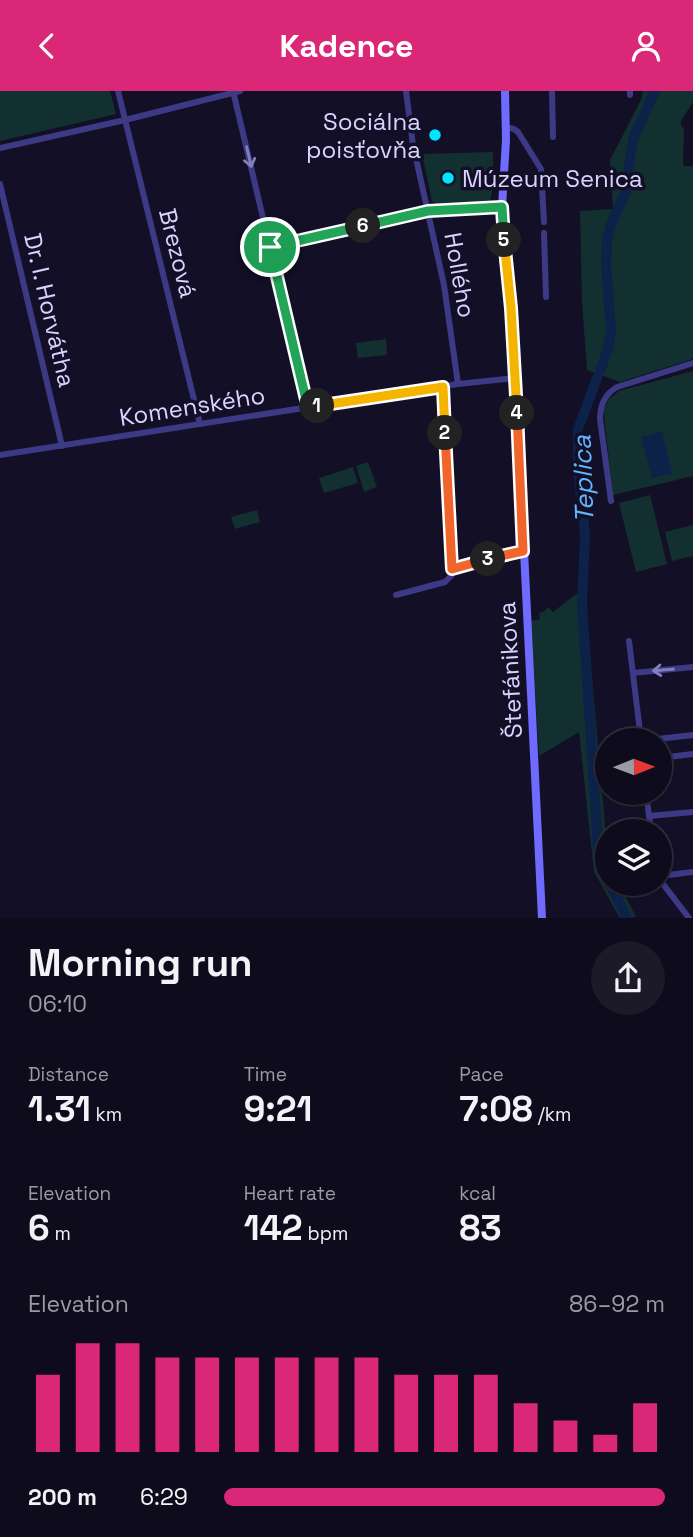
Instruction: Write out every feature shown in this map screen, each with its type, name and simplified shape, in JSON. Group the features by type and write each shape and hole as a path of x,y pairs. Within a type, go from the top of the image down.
{"street":[{"name":"Brezová","path":"118,91 200,424"},
{"name":"Hollého","path":"406,91 412,137 444,285 458,384"},
{"name":"Štefánikova","path":"505,91 502,207 515,378 542,918"},
{"path":"552,91 552,137"},
{"path":"0,148 236,92 308,408"},
{"path":"506,127 518,132 541,169 544,222"},
{"name":"Dr. I. Horvátha","path":"0,184 62,446"},
{"path":"270,247 428,211 502,207"},
{"path":"544,233 546,297"},
{"path":"611,501 600,419 604,399 617,387 693,363"},
{"name":"Komenského","path":"0,455 458,384 515,378"},
{"path":"396,595 445,582 451,576 443,387"},
{"path":"452,569 523,551"},
{"path":"629,642 639,728"},
{"path":"633,673 693,667"},
{"path":"672,737 693,735"},
{"path":"672,757 693,754"},
{"path":"648,805 649,817 693,812"},
{"path":"672,875 693,871"},
{"path":"672,895 689,918"}],"green space":[{"path":"0,91 110,91 116,114 0,141"},
{"path":"643,91 693,91 693,102 681,121 681,126 684,128 683,166 693,166 693,359 620,382 587,370 580,211 613,209 610,160"},
{"path":"493,152 493,188 490,201 436,205 432,201 422,154"},
{"path":"386,339 387,355 358,358 356,343"},
{"path":"693,371 693,476 613,495 604,416 609,399 619,391"},
{"path":"368,462 377,487 364,492 356,466"},
{"path":"353,467 358,483 324,493 319,478"},
{"path":"650,495 667,564 636,572 619,503"},
{"path":"257,510 260,522 235,529 231,517"},
{"path":"693,525 693,556 672,561 665,532"},
{"path":"584,588 596,728 595,805 603,805 605,819 595,819 595,874 579,732 539,756 531,621 540,619 539,613 548,607 553,612"},
{"path":"607,896 625,896 636,917 619,917"}],"water":[{"path":"662,431 672,473 652,478 641,437"}],"waterway":[{"name":"Teplica","path":"596,819 582,603 585,535 578,469 578,429 608,349 611,332 606,263 610,227 626,191 634,137 655,91"},
{"name":"Teplica","path":"616,896 627,918"}],"place":[{"name":"Sociálna poisťovňa","path":"435,135"},
{"name":"Múzeum Senica","path":"448,178"}],"route":[{"path":"502,207 511,308 523,551 452,569 443,387 308,408 270,247 428,211 502,207"}]}
